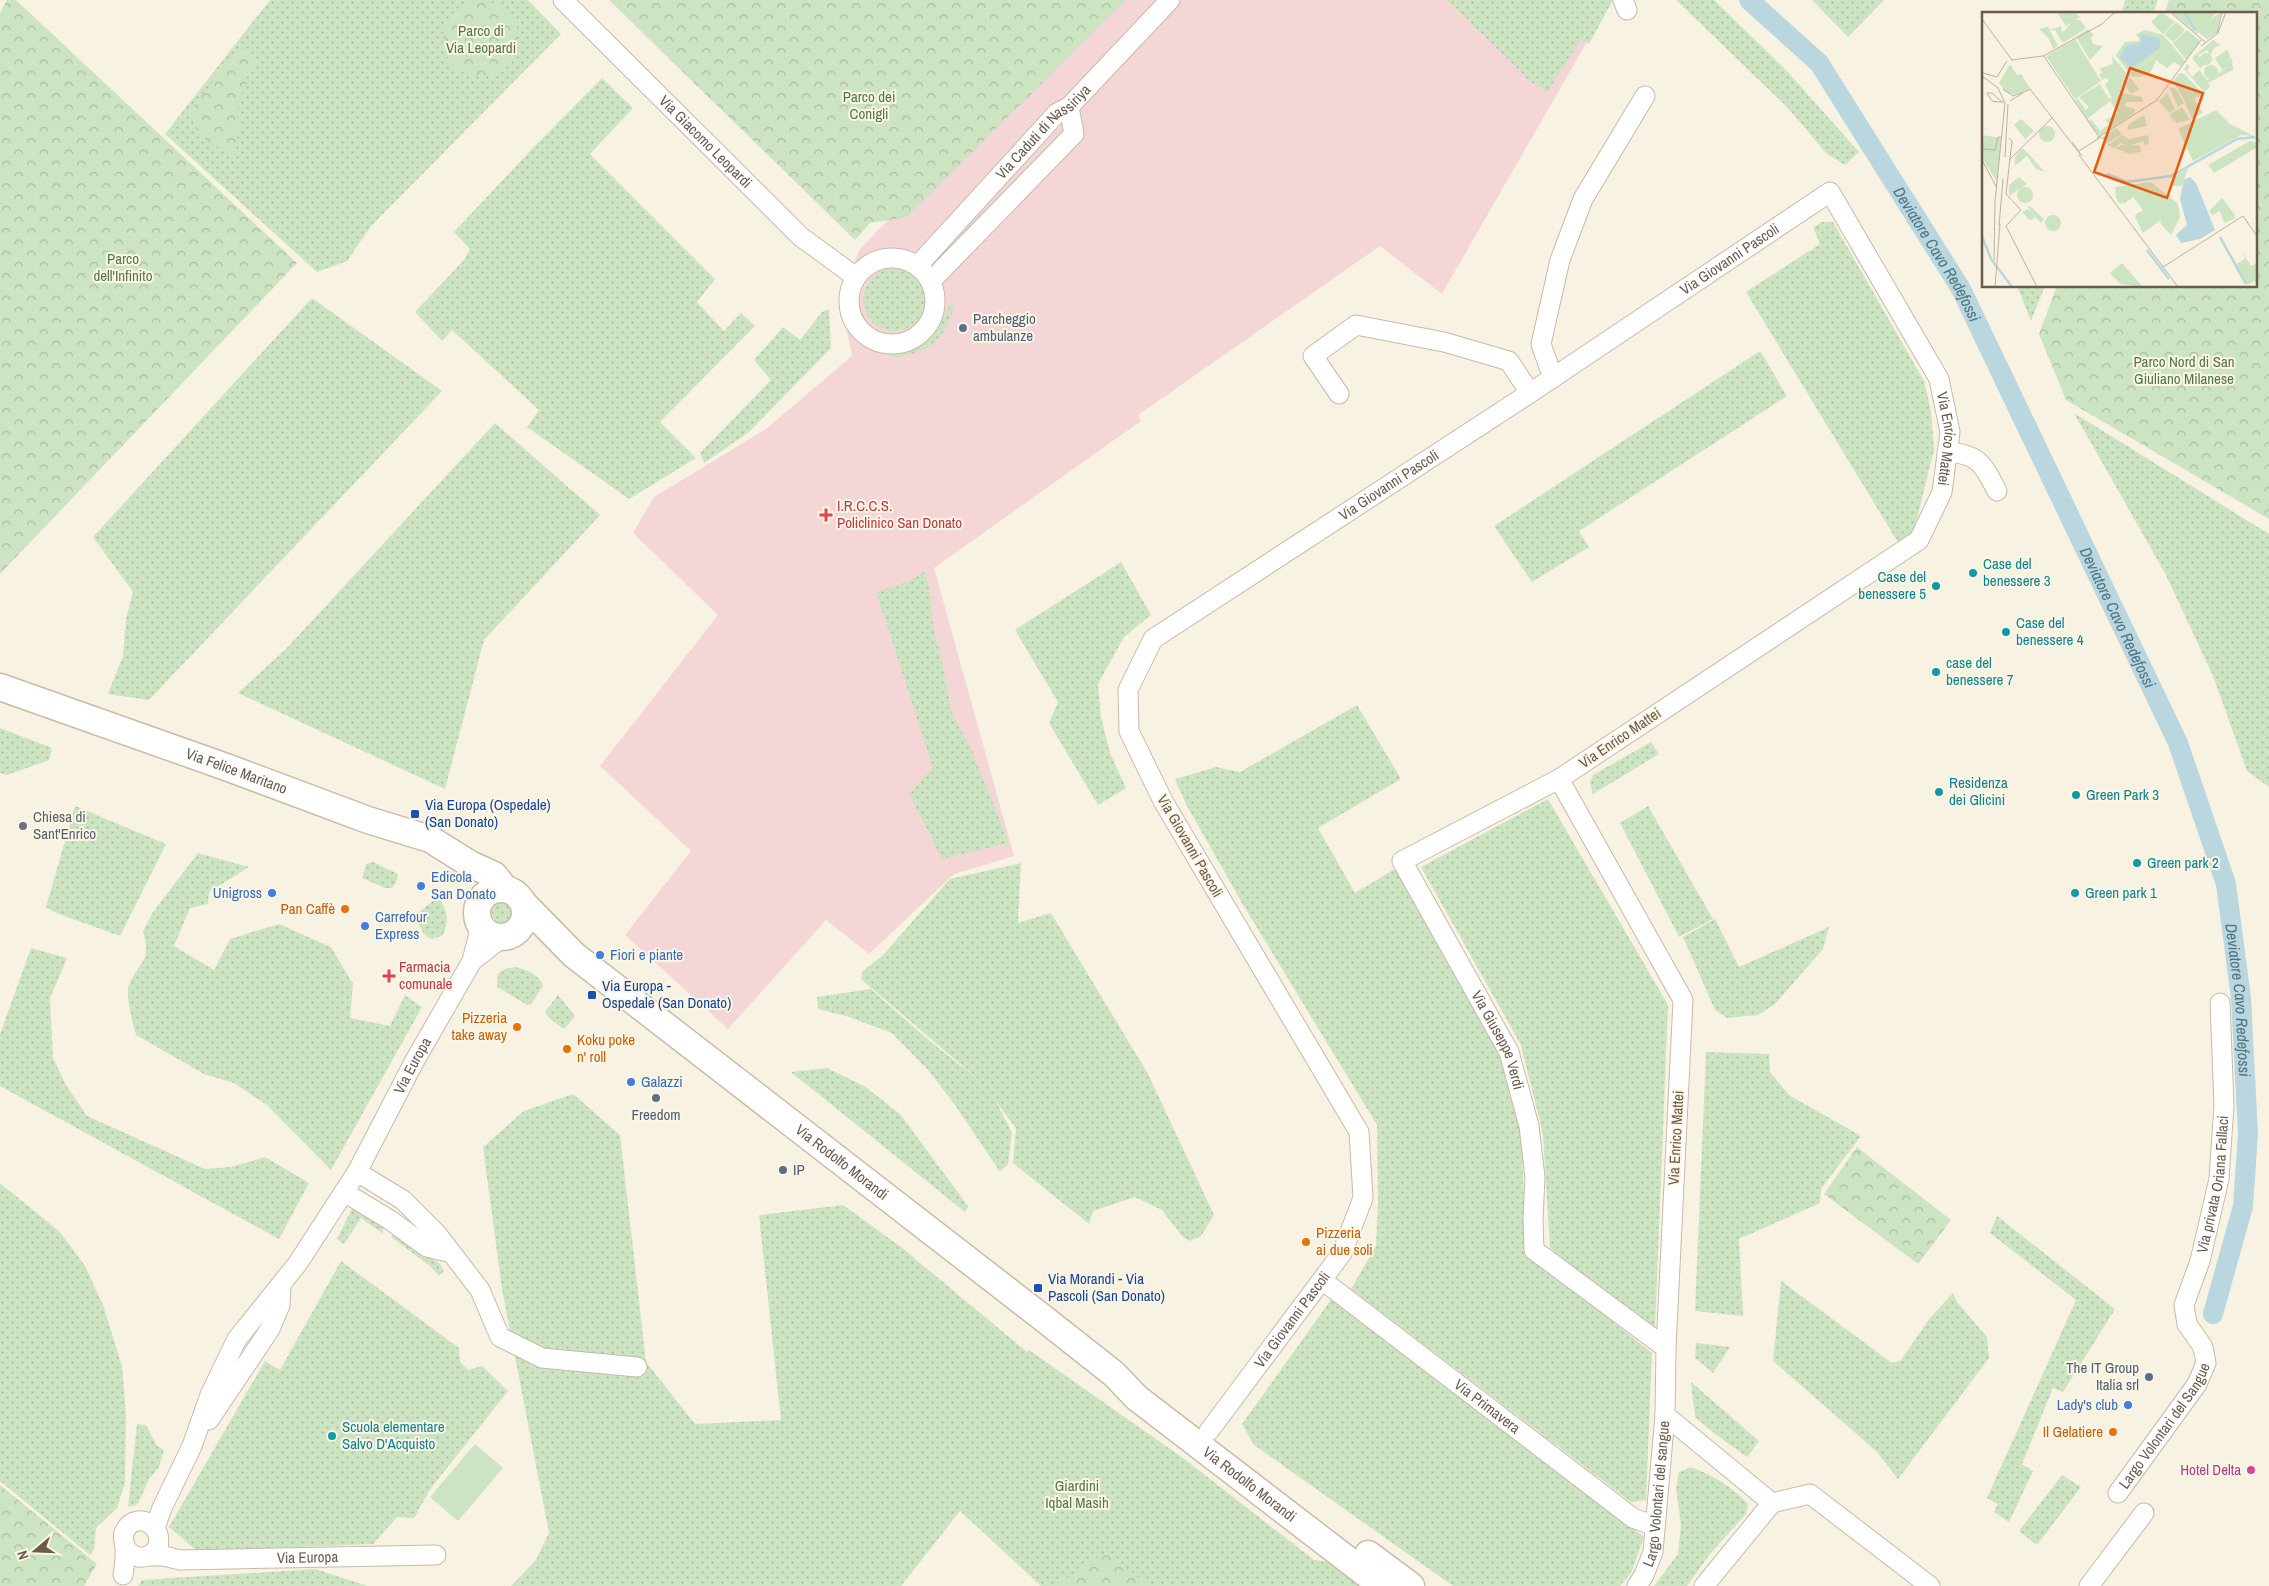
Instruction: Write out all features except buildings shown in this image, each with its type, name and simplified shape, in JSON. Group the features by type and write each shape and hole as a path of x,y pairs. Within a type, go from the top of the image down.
{"street":[{"name":"Via Giacomo Leopardi","path":"563,0 802,237 856,277"},
{"name":"Via Caduti di Nassiriya","path":"925,274 921,262 1057,113 1068,107 1170,0"},
{"path":"1553,378 1541,344 1560,260 1583,199 1645,96"},
{"path":"925,274 1074,134 1068,107"},
{"name":"Via Giovanni Pascoli","path":"1209,1431 1342,1253 1363,1198 1359,1132 1149,775 1129,731 1128,690 1153,639 1553,378 1830,192"},
{"name":"Via Enrico Mattei","path":"1666,1415 1666,1348 1682,1000 1559,779 1919,540 1942,492 1950,432 1939,379 1830,192"},
{"path":"886,258 907,260 925,274 935,294 935,307 928,325 919,335 907,341 888,344 869,337 854,320 850,311 850,296 856,277 866,266 886,258"},
{"path":"1339,394 1313,356 1356,325 1444,342 1509,361 1530,393"},
{"path":"1947,452 1965,453 1983,464 1997,491"},
{"name":"Via Felice Maritano","path":"0,687 226,767 368,820 430,839 470,864 494,875 515,896"},
{"name":"Via Giuseppe Verdi","path":"1559,779 1402,861 1509,1052 1529,1126 1535,1177 1534,1250 1666,1348"},
{"path":"470,864 495,924"},
{"path":"490,892 515,896 524,922 495,924 490,892"},
{"name":"Via Rodolfo Morandi","path":"515,896 570,952 1120,1381 1137,1398 1377,1583"},
{"name":"Via Rodolfo Morandi","path":"495,924 570,952"},
{"name":"Via Europa","path":"120,1581 137,1554 158,1547 153,1528 192,1446 270,1330 280,1305 281,1286 357,1172 414,1062 472,960 495,924"},
{"name":"Via privata Oriana Fallaci","path":"2206,1356 2203,1347 2187,1324 2184,1304 2200,1261 2219,1179 2224,1105 2220,1003"},
{"path":"357,1172 403,1200 437,1234 480,1290 500,1338 542,1358 637,1367"},
{"path":"344,1192 390,1220 427,1247 452,1253"},
{"name":"Via Primavera","path":"1322,1280 1633,1518 1655,1526"},
{"name":"Largo Volontari del Sangue","path":"2118,1493 2197,1384 2204,1372 2206,1356"},
{"name":"Via Rodolfo Morandi","path":"1120,1381 1140,1382 1209,1431 1411,1586"},
{"name":"Largo Volontari del sangue","path":"1637,1586 1644,1575 1652,1552 1666,1415"},
{"name":"Largo Volontari del sangue","path":"1666,1415 1772,1503"},
{"name":"Via Rodolfo Morandi","path":"1209,1431 1216,1448 1363,1559 1377,1583"},
{"path":"1662,1456 1675,1444 1692,1437"},
{"path":"1704,1586 1772,1503 1810,1494 1930,1586"},
{"path":"2089,1586 2144,1513"},
{"name":"Via Europa","path":"137,1554 124,1535 129,1526 134,1522 153,1528"},
{"path":"153,1528 180,1560"},
{"name":"Via Europa","path":"137,1554 164,1556 180,1560 436,1555"}],"shaded area":[{"name":"I.R.C.C.S. Policlinico San Donato","path":"1101,0 1611,0 1442,294 1380,246 1138,415 1141,421 934,568 1014,856 954,874 869,954 826,920 728,1029 625,935 691,851 600,766 718,615 633,533 654,497 766,429 852,356 840,298 860,249"}],"green space":[{"name":"Parco dell'Infinito","path":"7,0 16,0 297,263 0,574 0,13"},
{"path":"270,0 528,0 561,34 371,226 347,261 317,272 165,134"},
{"name":"Parco dei Conigli","path":"609,0 1126,0 907,217 870,223 855,240"},
{"path":"1447,0 1613,0 1589,44 1581,40 1547,92 1531,82"},
{"path":"1676,0 1714,0 1786,70 1859,152 1845,165 1826,153 1788,108"},
{"path":"1812,0 1884,0 1848,37"},
{"path":"2125,0 2158,0 2154,12 2122,12"},
{"name":"Parco Nord di San Giuliano Milanese","path":"2169,0 2269,0 2269,519 2066,400 2039,334 2056,288 2256,288 2256,12 2165,12"},
{"name":"Parco di Via Leopardi","path":"481,1 496,4 508,12 516,24 519,39 516,54 508,66 496,74 481,77 466,74 454,66 446,54 443,39 446,24 454,12 466,4"},
{"path":"241,46 260,63 247,76 246,88 240,97 237,112 239,128 234,156 211,143 200,134 189,112"},
{"path":"602,78 633,108 590,154 715,279 697,302 724,331 741,313 755,326 660,422 696,458 629,499 527,427 539,410 452,330 442,341 415,312 464,260 470,249 454,232"},
{"path":"1822,222 1833,222 1924,381 1931,411 1934,450 1913,535 1899,544 1746,292 1820,244 1813,227"},
{"path":"888,269 900,269 916,278 923,288 925,300 923,312 916,322 900,331 888,331 877,326 868,317 863,306 863,294 868,283 877,274"},
{"path":"2018,288 2044,288 2031,321"},
{"path":"312,298 442,391 149,700 108,694 123,656 126,619 133,592 93,537"},
{"path":"954,304 946,328 932,344 914,353 890,358 889,352 911,348 928,340 940,326 949,305"},
{"path":"829,309 831,348 749,432 704,463 700,453 771,380 754,360 783,327 800,340 822,312"},
{"path":"1760,351 1787,396 1579,531 1589,547 1532,582 1494,526"},
{"path":"2074,413 2269,534 2269,787 2247,771 2213,676 2165,573"},
{"path":"495,423 600,515 484,640 445,789 238,693 286,649"},
{"path":"1121,562 1151,615 1124,637 1098,684 1101,717 1110,753 1126,788 1098,805 1049,723 1058,702 1015,630"},
{"path":"925,571 929,587 933,625 952,713 972,751 1009,843 942,859 909,794 933,767 876,592 910,581"},
{"path":"1357,705 1401,779 1318,828 1355,893 1398,867 1504,1054 1521,1123 1524,1251 1652,1353 1646,1500 1631,1502 1351,1289 1376,1246 1378,1204 1377,1125 1242,903 1186,804 1175,779 1216,767 1240,772"},
{"path":"0,728 52,748 49,760 7,775 0,773"},
{"path":"1651,742 1659,754 1593,794 1590,782 1593,775"},
{"path":"1548,799 1668,1005 1655,1328 1604,1295 1550,1248 1543,1134 1521,1045 1421,867"},
{"path":"75,806 166,844 120,936 56,913 46,907"},
{"path":"1648,806 1713,919 1679,937 1620,823"},
{"path":"198,853 249,867 209,892 208,904 190,908 174,946 214,970 230,939 279,924 331,947 353,984 350,1018 390,1026 405,995 422,1007 331,1170 267,1105 234,1083 204,1074 136,1035 130,1010 128,990 145,956 146,949 143,931 153,912"},
{"path":"373,862 398,874 396,883 392,888 385,888 362,878 366,864"},
{"path":"1021,863 1018,923 1051,913 1148,1074 1214,1215 1201,1236 1189,1241 1182,1236 1162,1210 1135,1197 1093,1211 1089,1224 1013,1163 1016,1128 997,1103 1012,1133 1008,1164 1000,1172 955,1105 928,1070 892,1033 846,1016 818,1009 817,997 871,989 932,1043 980,1081 861,979 863,971 883,955 950,879"},
{"path":"438,897 444,906 447,921 442,936 431,939 424,934 414,916"},
{"path":"498,903 506,903 512,909 512,917 506,923 498,923 492,917 492,909"},
{"path":"1715,919 1739,967 1829,927 1823,949 1775,1004 1758,1015 1727,1018 1715,1010 1683,937"},
{"path":"31,948 67,958 50,998 53,1058 66,1085 87,1116 205,1169 231,1167 265,1157 309,1183 279,1239 0,1086 0,1034"},
{"path":"515,967 532,973 543,986 531,1004 527,1005 497,987 498,974 505,969"},
{"path":"558,995 575,1016 564,1029 550,1019 545,1012"},
{"path":"1706,1052 1769,1054 1770,1072 1789,1095 1861,1136 1821,1189 1820,1203 1739,1239 1743,1316 1695,1311"},
{"path":"827,1068 864,1086 900,1114 968,1206 965,1212 791,1072"},
{"name":"Giardini Iqbal Masih","path":"573,1094 620,1135 646,1362 695,1424 781,1420 759,1215 843,1205 901,1247 1027,1352 1029,1350 1183,1458 1314,1560 1331,1562 1361,1586 1041,1586 960,1511 901,1586 511,1586 536,1560 549,1533 502,1289 483,1147 524,1111"},
{"path":"1857,1147 1951,1220 1918,1264 1824,1194"},
{"path":"0,1183 60,1232 85,1266 103,1305 122,1366 126,1414 125,1483 117,1508 96,1528 94,1549 90,1555 0,1481"},
{"path":"353,1207 385,1225 382,1233 361,1218 344,1244 337,1239"},
{"path":"1997,1216 2115,1309 2063,1392 2053,1388 2022,1464 2033,1471 2009,1522 1994,1512 1998,1504 1987,1498 2076,1300 1990,1233"},
{"path":"395,1230 440,1264 444,1271 439,1276 430,1266 391,1237"},
{"path":"341,1261 459,1348 460,1362 468,1370 482,1366 508,1391 431,1488 414,1518 397,1517 373,1544 197,1551 169,1527 265,1361 280,1370"},
{"path":"1781,1281 1892,1363 1901,1360 1930,1318 1953,1293 1957,1302 1987,1337 1989,1358 1898,1479 1876,1451 1773,1361"},
{"path":"1333,1297 1644,1537 1631,1573 1620,1586 1453,1586 1254,1445 1242,1424"},
{"path":"1696,1343 1730,1347 1713,1373 1695,1358"},
{"path":"1691,1382 1759,1441 1747,1457 1695,1417"},
{"path":"137,1424 146,1425 157,1446 164,1450 159,1467 149,1479 138,1504 128,1507"},
{"path":"475,1444 503,1468 458,1521 430,1497"},
{"path":"1691,1467 1714,1477 1728,1486 1748,1504 1746,1514 1710,1554 1687,1586 1654,1586 1678,1554 1681,1525 1676,1488 1679,1472"},
{"path":"2062,1475 2081,1487 2037,1545 2019,1531"},
{"path":"0,1485 97,1564 84,1586 0,1586"},
{"path":"1106,1552 1148,1586 1056,1586"},
{"path":"315,1569 368,1586 138,1586 142,1580"}],"waterway":[{"name":"Deviatore Cavo Redefossi","path":"1749,0 1819,63 1961,289 2178,743 2226,884 2241,998 2248,1134 2243,1206 2213,1314"}],"place":[{"name":"Parcheggio ambulanze","path":"963,328"},
{"name":"I.R.C.C.S. Policlinico San Donato","path":"826,515"},
{"name":"Case del benessere 3","path":"1973,573"},
{"name":"Case del benessere 5","path":"1936,586"},
{"name":"Case del benessere 4","path":"2006,632"},
{"name":"case del benessere 7","path":"1936,672"},
{"name":"Residenza dei Glicini","path":"1939,792"},
{"name":"Green Park 3","path":"2076,795"},
{"name":"Via Europa (Ospedale) (San Donato)","path":"415,814"},
{"name":"Chiesa di Sant'Enrico","path":"23,826"},
{"name":"Green park 2","path":"2137,863"},
{"name":"Edicola San Donato","path":"421,886"},
{"name":"Unigross","path":"272,893"},
{"name":"Green park 1","path":"2075,893"},
{"name":"Pan Caffè","path":"345,909"},
{"name":"Carrefour Express","path":"365,926"},
{"name":"Fiori e piante","path":"600,955"},
{"name":"Farmacia comunale","path":"389,976"},
{"name":"Via Europa - Ospedale (San Donato)","path":"592,995"},
{"name":"Pizzeria take away","path":"517,1027"},
{"name":"Koku poke n' roll","path":"567,1049"},
{"name":"Galazzi","path":"631,1082"},
{"name":"Freedom","path":"656,1098"},
{"name":"IP","path":"783,1170"},
{"name":"Pizzeria ai due soli","path":"1306,1242"},
{"name":"Via Morandi - Via Pascoli (San Donato)","path":"1038,1288"},
{"name":"The IT Group Italia srl","path":"2149,1377"},
{"name":"Lady's club","path":"2128,1405"},
{"name":"Il Gelatiere","path":"2113,1432"},
{"name":"Scuola elementare Salvo D'Acquisto","path":"332,1436"},
{"name":"Hotel Delta","path":"2251,1470"}]}
